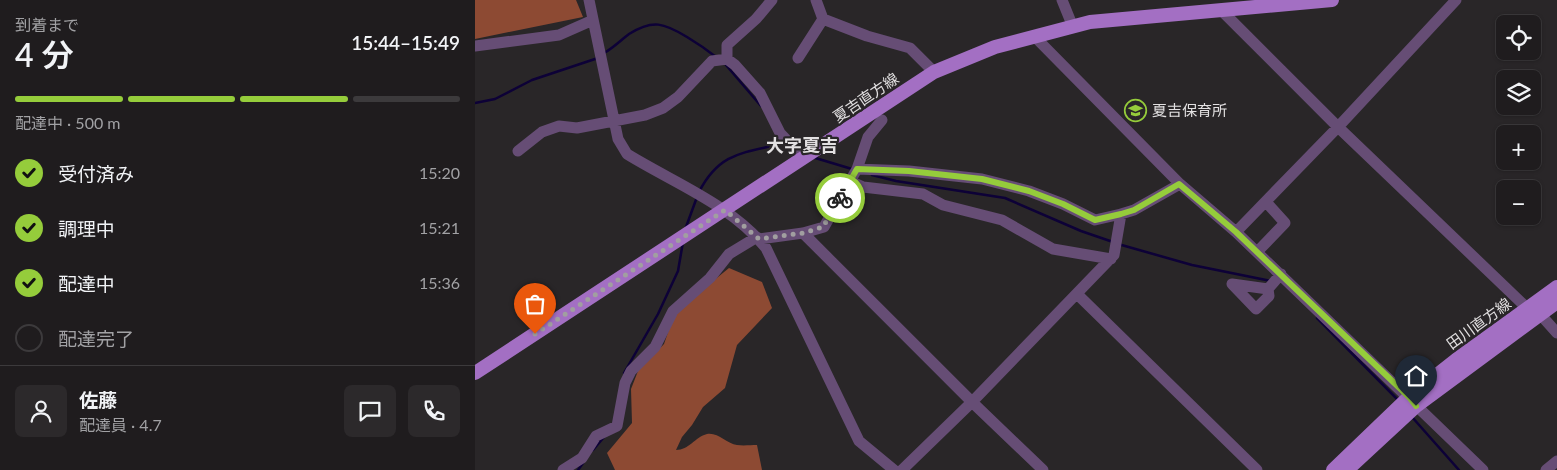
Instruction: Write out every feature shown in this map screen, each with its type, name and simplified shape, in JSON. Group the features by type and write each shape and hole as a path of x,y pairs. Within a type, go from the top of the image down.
{"main road":[{"name":"夏吉直方線","path":"475,373 934,72 995,47 1090,22 1332,0"},
{"name":"田川直方線","path":"1534,311 1557,287"},
{"name":"田川直方線","path":"1333,470 1412,401 1455,360 1534,311 1557,302"},
{"name":"田川直方線","path":"1347,470 1412,401"}],"street":[{"path":"589,0 618,139 627,154 725,210 758,238 766,248 859,441 894,470"},
{"path":"727,59 727,45 756,19 772,0"},
{"path":"816,0 823,20"},
{"path":"1062,0 1073,27"},
{"path":"1236,232 1339,126 1456,0"},
{"path":"1221,10 1339,126 1557,333"},
{"path":"475,46 559,35 593,20"},
{"path":"798,58 823,20"},
{"path":"823,20 867,36 910,48 934,72"},
{"path":"1034,36 1179,184 1236,232 1281,274 1483,470"},
{"path":"518,151 542,132 559,126 577,128 645,115 663,108 678,97 712,61 727,59 735,65 759,93 780,133 804,158"},
{"path":"563,470 582,458 597,436 617,426 625,384 631,371 655,347 673,311 710,278 729,254 758,238 803,233 823,227 857,169 868,137 882,120"},
{"path":"857,169 909,171 982,179 1029,191 1063,204 1095,220 1134,210 1179,184"},
{"path":"850,181 863,187 923,194 943,205 1002,220 1053,248 1111,258"},
{"path":"1257,252 1285,224 1266,202"},
{"path":"902,470 1114,255 1121,214"},
{"path":"803,233 971,402 1043,470"},
{"path":"1268,289 1281,274"},
{"path":"1077,294 1257,470"},
{"path":"1547,470 1557,462"}],"shaded area":[{"path":"475,0 576,0 583,17 475,39"},
{"path":"729,268 762,282 772,308 737,345 725,388 703,407 682,437 676,450 685,448 703,436 711,434 733,444 757,445 762,470 615,470 607,453 632,423 631,389 638,371 664,344 675,312"}],"waterway":[{"path":"604,53 637,29 658,25 679,32 716,57"},
{"path":"475,103 495,99 532,80 598,58"},
{"path":"726,65 761,106"},
{"path":"699,192 716,168 725,161 746,152 785,143"},
{"path":"812,157 852,169"},
{"path":"872,175 896,181 1005,198 1081,231 1113,242"},
{"path":"686,227 697,197"},
{"path":"624,373 658,314 678,271 683,242"},
{"path":"1118,244 1192,265 1271,281"},
{"path":"1317,318 1399,401"},
{"path":"1412,417 1459,470"},
{"path":"593,450 604,437"},
{"path":"578,470 583,463"}],"way so far":[{"path":"535,334 725,210 759,239 803,233 823,227 840,198"}],"place":[{"name":"夏吉保育所","path":"1136,111"}],"district":[{"name":"大字夏吉","path":"802,146"}],"route":[{"path":"840,198 857,169 909,171 982,179 1029,191 1063,204 1095,220 1134,210 1179,184 1236,232 1409,397 1416,406"}]}
